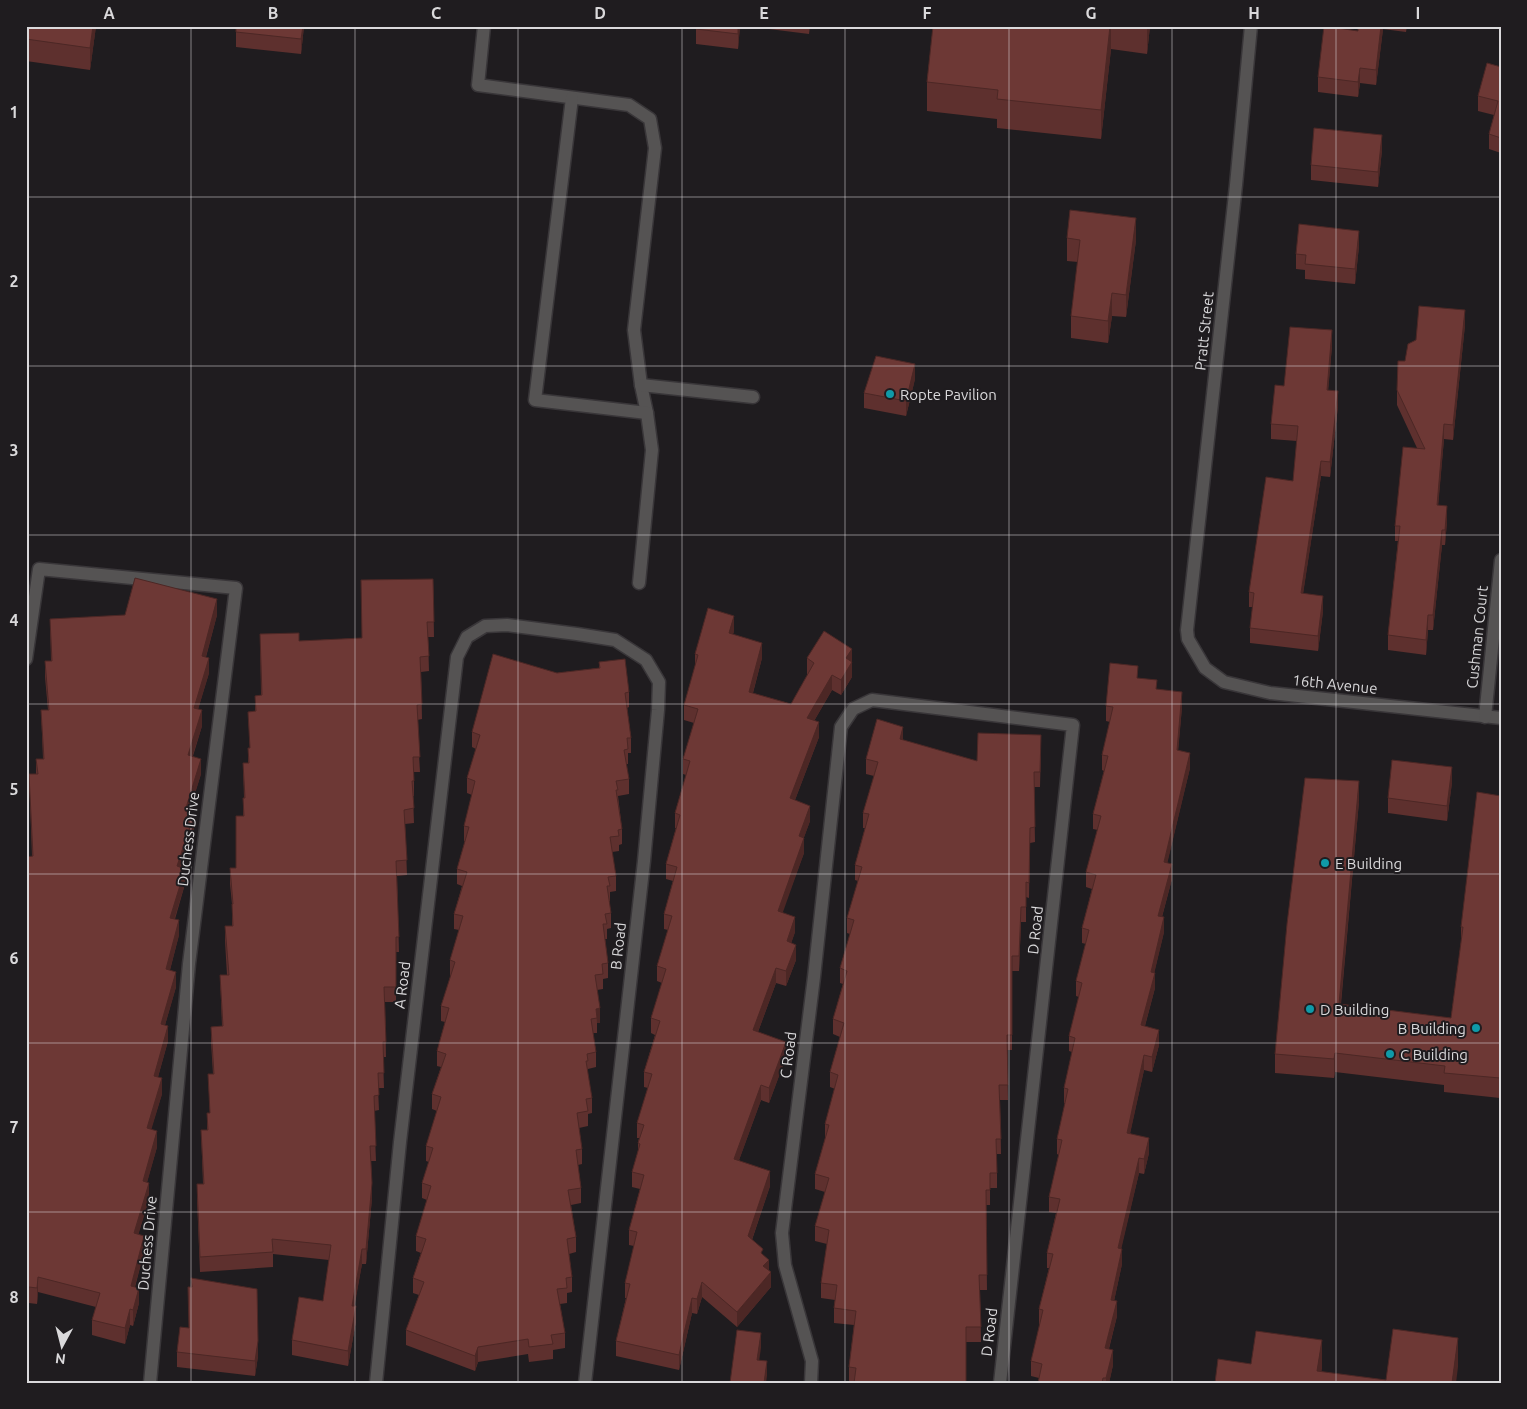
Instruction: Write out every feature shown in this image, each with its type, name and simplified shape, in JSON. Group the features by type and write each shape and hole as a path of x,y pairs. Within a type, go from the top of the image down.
{"street":[{"path":"484,26 478,86 629,105 650,118 655,148 634,330 652,450 639,583"},
{"name":"Pratt Street","path":"1188,639 1187,630 1236,185 1251,26"},
{"path":"572,98 535,400 647,413"},
{"path":"641,385 753,397"},
{"name":"Cushman Court","path":"1485,717 1501,560"},
{"name":"Duchess Drive","path":"26,660 39,569 236,588 189,964 150,1383"},
{"name":"A Road","path":"376,1383 400,1142 457,657 467,637 485,626 507,625"},
{"name":"B Road","path":"507,625 615,640 646,660 659,682 644,861 585,1383"},
{"name":"16th Avenue","path":"1188,639 1205,668 1224,682 1270,693 1501,718"},
{"name":"D Road","path":"841,727 853,709 872,700 1073,725 1000,1383"},
{"name":"C Road","path":"811,1383 812,1361 785,1265 782,1233 814,977 841,727"}],"building":[{"path":"26,26 93,26 90,48 26,39"},
{"path":"236,26 303,26 301,39 236,32"},
{"path":"696,26 738,26 738,34 696,29"},
{"path":"933,26 1110,26 1101,110 997,99 998,90 927,82"},
{"path":"1324,26 1358,31 1358,26 1381,26 1376,70 1360,68 1358,82 1318,77"},
{"path":"1487,63 1501,67 1501,138 1489,134 1498,101 1478,96"},
{"path":"1314,128 1382,135 1378,172 1311,165"},
{"path":"1070,210 1136,218 1126,295 1112,293 1108,321 1071,316 1080,240 1067,238"},
{"path":"1299,224 1359,231 1355,269 1305,264 1306,255 1296,254"},
{"path":"1419,306 1465,310 1453,425 1444,424 1437,505 1447,506 1445,530 1442,530 1433,615 1428,615 1426,640 1388,635 1400,526 1395,526 1403,447 1425,449 1397,390 1398,361 1405,361 1408,344 1416,340"},
{"path":"1290,327 1332,330 1327,390 1338,391 1330,462 1321,461 1301,593 1323,596 1318,636 1250,628 1254,593 1249,592 1266,477 1293,481 1298,426 1271,424 1275,385 1284,386"},
{"path":"876,356 915,364 906,401 864,393"},
{"path":"135,578 217,599 202,656 209,658 194,708 202,710 188,755 201,759 185,811 194,814 177,866 185,869 170,918 179,920 166,969 176,972 161,1024 168,1026 154,1076 162,1078 147,1128 157,1131 143,1181 149,1183 134,1233 144,1236 131,1286 139,1288 133,1310 130,1309 125,1328 92,1320 100,1293 38,1277 37,1288 29,1287 26,1313 26,857 33,856 29,774 38,774 36,759 44,759 41,710 49,710 45,661 52,661 50,619 125,615"},
{"path":"433,579 434,622 427,622 429,656 420,657 422,704 417,705 420,757 413,757 414,808 404,810 407,860 396,861 399,937 396,937 396,987 384,987 386,1042 383,1042 384,1073 378,1073 379,1095 374,1096 376,1146 370,1146 372,1183 366,1249 362,1249 352,1306 356,1306 348,1351 292,1340 299,1297 323,1301 331,1245 272,1239 273,1252 200,1257 197,1184 204,1184 201,1130 208,1130 207,1113 210,1113 208,1074 214,1074 211,1027 223,1026 220,975 229,975 225,926 233,926 230,868 236,868 236,816 244,816 243,763 249,763 248,748 250,748 248,712 256,711 255,696 262,695 260,634 299,633 299,641 362,638 361,580"},
{"path":"708,608 734,616 729,633 762,643 749,692 791,704 814,663 807,658 824,631 852,649 846,658 852,662 841,680 832,675 807,718 819,722 790,798 810,806 799,836 804,838 778,911 795,917 787,941 796,945 786,971 776,968 753,1030 786,1042 769,1088 761,1085 734,1159 770,1171 748,1236 763,1249 761,1253 769,1260 763,1266 771,1272 737,1312 702,1282 697,1299 692,1298 679,1355 616,1341 630,1284 625,1283 637,1232 629,1230 644,1175 632,1172 644,1125 637,1123 652,1074 644,1072 660,1021 651,1018 666,969 657,966 672,916 664,914 677,867 666,864 680,815 675,813 690,761 683,759 698,709 684,705 698,655 695,654"},
{"path":"493,654 557,673 600,668 599,662 625,659 629,692 625,693 631,738 627,738 628,749 624,750 629,779 616,781 622,829 618,830 619,836 610,837 616,876 608,877 610,886 607,886 611,913 605,914 607,924 603,924 608,963 602,964 603,974 595,975 600,1008 596,1009 597,1018 591,1019 596,1052 587,1054 588,1061 586,1061 592,1098 586,1099 588,1111 577,1113 582,1149 576,1150 581,1188 568,1190 576,1237 567,1239 572,1277 566,1278 567,1288 557,1289 565,1333 551,1335 553,1344 529,1347 528,1339 478,1347 475,1356 406,1330 424,1282 413,1278 426,1239 416,1236 431,1186 422,1183 433,1148 426,1146 441,1097 432,1094 446,1054 437,1051 449,1008 441,1006 455,962 450,960 463,916 454,914 467,872 457,869 469,827 464,826 475,781 467,778 480,735 472,732"},
{"path":"1110,663 1138,666 1137,678 1157,680 1156,689 1182,692 1177,750 1190,753 1164,862 1172,864 1158,916 1164,917 1151,972 1155,973 1141,1025 1159,1030 1152,1057 1144,1055 1127,1133 1149,1138 1144,1159 1139,1158 1118,1248 1122,1249 1111,1300 1117,1301 1105,1348 1113,1350 1106,1378 1103,1378 1102,1383 1038,1383 1042,1364 1031,1361 1043,1310 1039,1309 1053,1254 1047,1253 1060,1199 1049,1197 1062,1140 1057,1139 1068,1089 1064,1088 1075,1038 1069,1036 1082,983 1076,981 1089,930 1082,928 1096,875 1086,872 1101,816 1093,814 1108,756 1102,755 1113,707 1106,706"},
{"path":"877,719 903,727 900,739 977,761 978,733 1041,735 1040,772 1034,772 1035,827 1030,828 1029,883 1026,882 1026,907 1021,907 1019,956 1012,956 1012,1035 1007,1035 1008,1085 999,1085 1001,1139 996,1139 997,1173 990,1173 990,1190 986,1190 987,1275 979,1275 981,1327 966,1327 966,1383 854,1383 856,1368 849,1367 856,1311 834,1308 837,1285 821,1283 829,1230 815,1226 829,1178 815,1174 829,1125 825,1124 838,1075 830,1072 844,1023 833,1019 847,971 840,968 854,920 847,918 862,867 855,865 869,814 863,813 878,762 866,759"},
{"path":"1392,760 1452,767 1447,806 1388,798"},
{"path":"1305,778 1359,781 1339,1004 1451,1018 1463,927 1461,927 1477,792 1501,796 1500,1078 1444,1073 1445,1066 1335,1053 1334,1059 1275,1054 1287,924"},
{"path":"191,1278 257,1289 258,1341 255,1361 177,1352 180,1327 189,1328 188,1287 192,1287"},
{"path":"1393,1329 1458,1338 1452,1383 1215,1383 1218,1359 1251,1364 1256,1331 1322,1340 1317,1371 1386,1380"},
{"path":"737,1330 761,1333 757,1360 767,1361 764,1383 730,1383"}],"place":[{"name":"Ropte Pavilion","path":"890,394"},
{"name":"E Building","path":"1325,863"},
{"name":"D Building","path":"1310,1009"},
{"name":"B Building","path":"1476,1028"},
{"name":"C Building","path":"1390,1054"}]}
